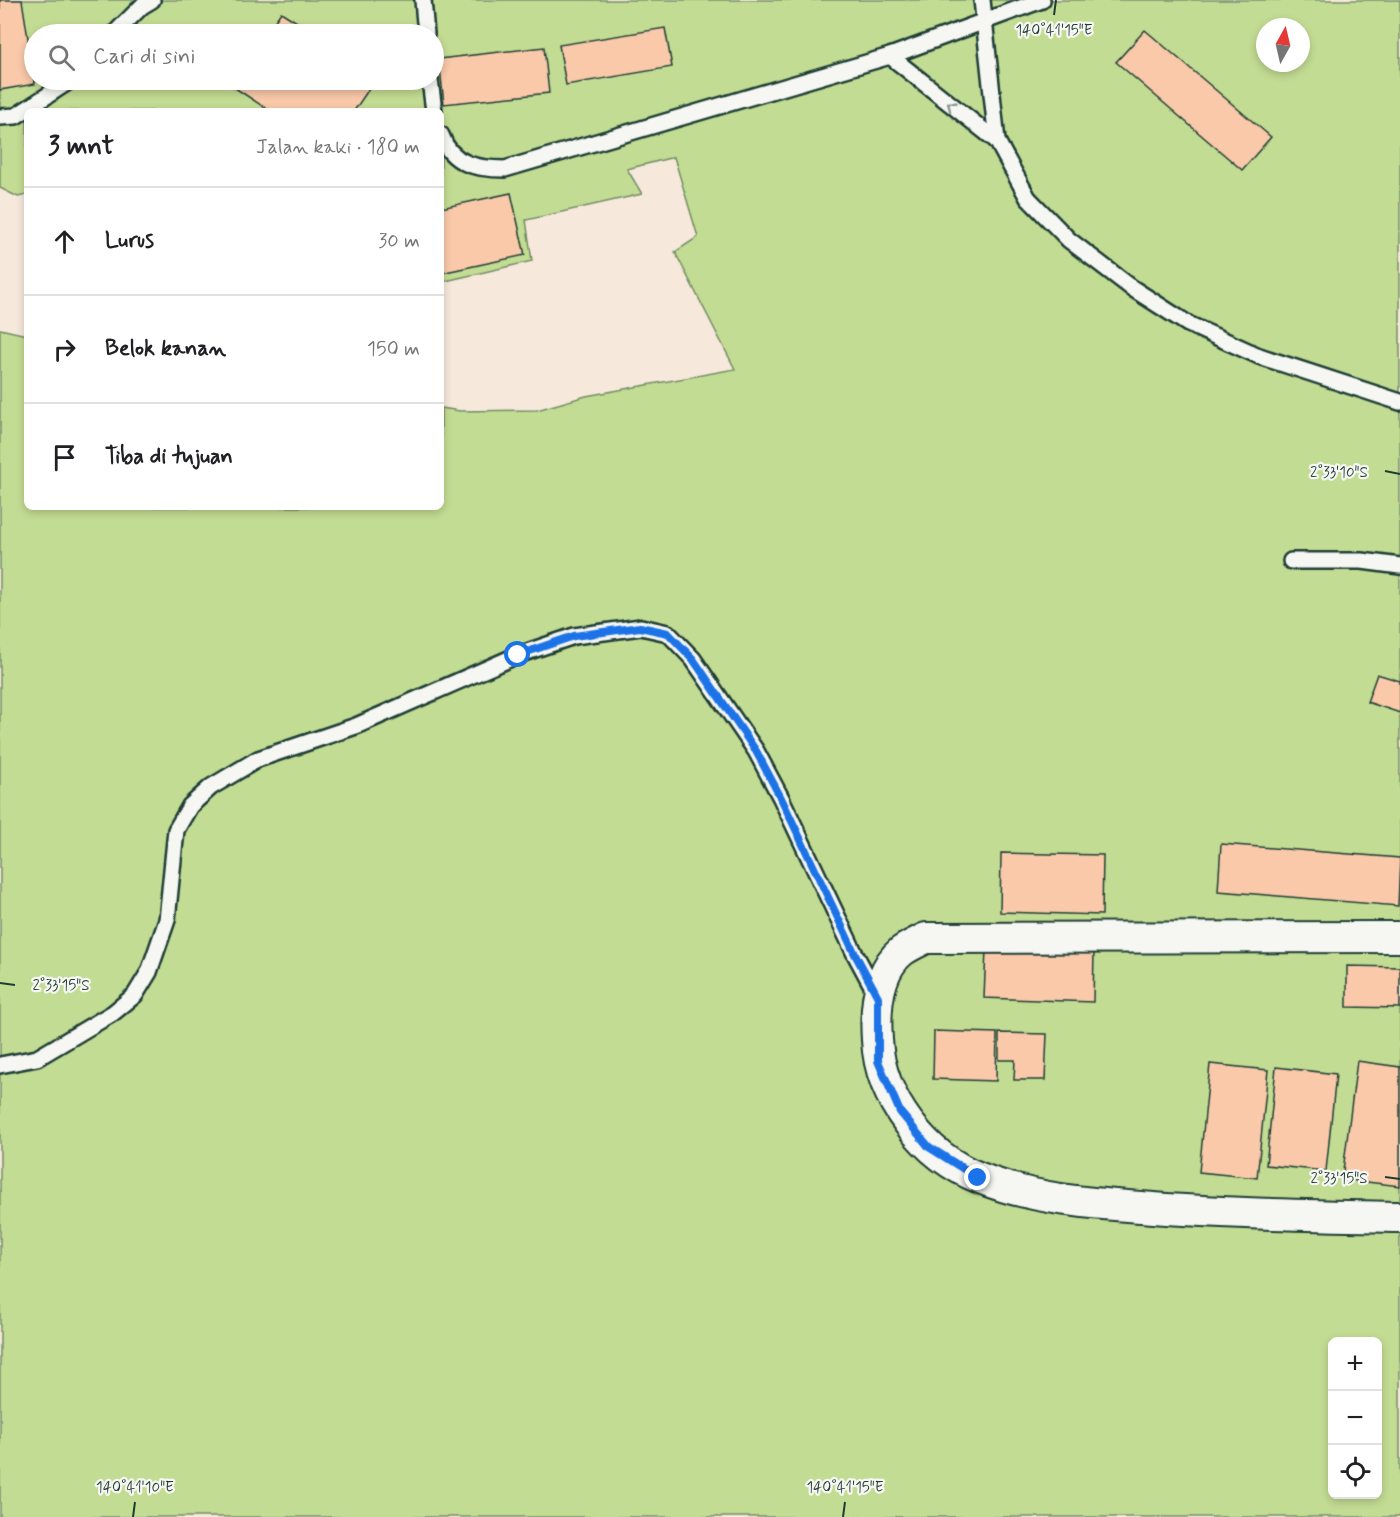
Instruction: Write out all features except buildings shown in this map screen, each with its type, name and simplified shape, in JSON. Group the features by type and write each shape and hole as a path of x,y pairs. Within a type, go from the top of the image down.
{"street":[{"path":"1400,938 926,938 901,952 884,978 878,997 878,1061 900,1112 929,1147 978,1178 1068,1201 1210,1213 1400,1217"}],"lane":[{"path":"124,24 142,6 152,0"},
{"path":"423,0 425,24"},
{"path":"982,0 997,141 1028,198 1070,240 1132,288 1179,318 1259,356 1400,402"},
{"path":"444,145 458,160 478,169 506,169 890,56 1042,0"},
{"path":"890,56 997,141"},
{"path":"28,108 55,90"},
{"path":"431,90 434,108"},
{"path":"0,117 16,116 24,111"},
{"path":"1291,561 1362,561 1400,566"},
{"path":"0,1065 37,1058 113,1013 135,995 149,972 167,920 177,830 190,806 211,787 258,759 356,726 518,655 574,636 640,627 668,633 693,659 756,751 878,997"}],"green space":[{"path":"0,0 1400,0 1400,1517 0,1517 0,329 24,334 24,510 444,510 444,408 460,411 537,410 586,396 735,369 675,252 698,237 674,157 627,169 642,194 526,220 532,261 444,281 444,108 24,108 24,196 18,197 0,188"}],"route":[{"path":"518,655 574,636 640,627 668,633 693,659 756,751 878,997 876,1030 878,1061 900,1112 929,1147 978,1178"}]}
